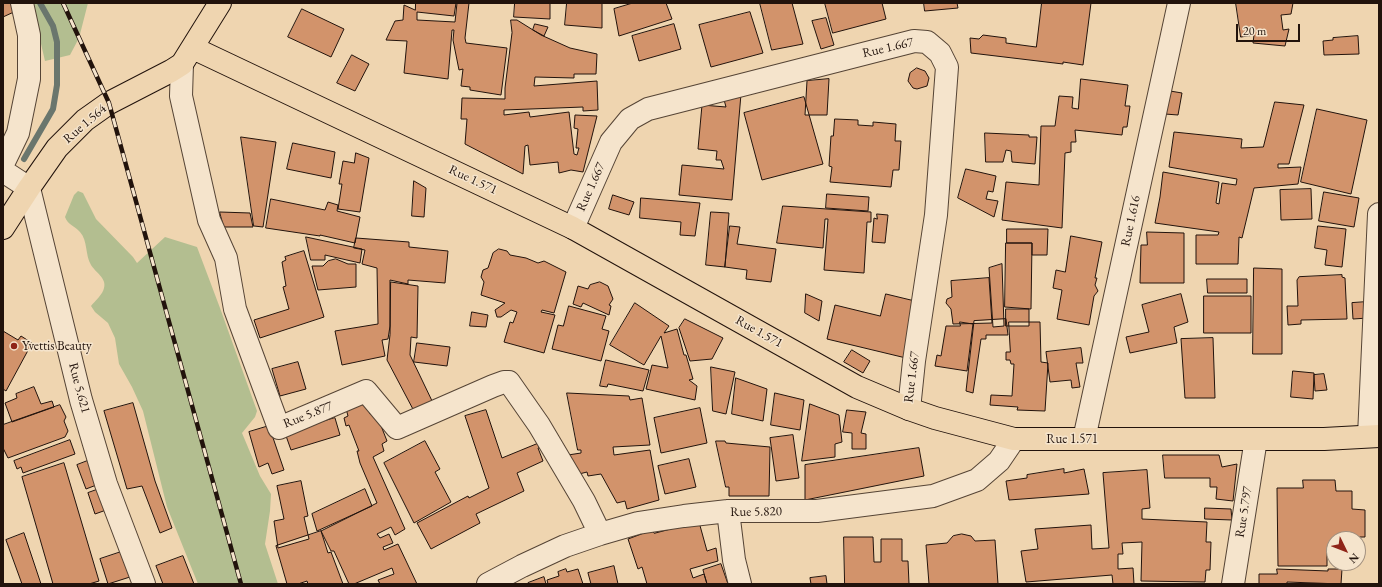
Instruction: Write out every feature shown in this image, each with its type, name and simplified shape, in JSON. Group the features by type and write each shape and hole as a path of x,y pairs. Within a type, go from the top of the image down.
{"main road":[{"path":"188,56 215,5"},
{"name":"Rue 1.571","path":"188,56 573,228 857,387 909,409 967,427 1014,439 1324,439 1374,436"},
{"name":"Rue 1.564","path":"3,228 57,148 85,120 108,103 171,71 188,56"}],"street":[{"path":"3,164 18,133 29,79 29,35 22,3"},
{"name":"Rue 1.616","path":"1084,439 1179,3"},
{"name":"Rue 1.667","path":"573,228 611,142 630,119 636,115 648,109 906,43 914,41 927,42 940,53 947,67 936,215 914,361 909,409"},
{"name":"Rue 5.877","path":"188,56 181,96 209,220 226,258 235,309 280,428 366,390 397,428 493,386 504,382 509,382 539,426 584,501 600,534"},
{"path":"3,170 29,188"},
{"name":"Rue 5.621","path":"29,188 81,400 106,484 144,584"},
{"path":"1374,436 1379,214"},
{"name":"Rue 5.820","path":"488,584 565,546 638,523 684,516 728,512 817,511 933,496 977,480 999,461 1014,439"},
{"name":"Rue 5.797","path":"1233,584 1256,439"},
{"path":"728,512 734,560 740,584"}],"green space":[{"path":"29,3 88,3 79,38 70,55 45,61 35,18"},
{"path":"78,191 83,193 96,219 137,263 165,237 197,247 257,411 255,417 242,433 260,476 271,494 265,544 278,584 198,584 167,507 143,411 119,364 115,338 108,323 95,312 91,306 102,293 104,281 89,261 83,236 68,222 65,217 74,195"}],"building":[{"path":"3,3 13,3 16,11 3,17"},
{"path":"416,3 456,3 454,16 417,12 417,20 455,22 457,3 469,3 465,38 466,43 507,48 501,95 470,90 470,87 461,86 463,69 459,70 453,40 454,30 452,30 448,79 404,73 407,41 386,40 395,21 403,20 404,5 415,10"},
{"path":"515,3 550,3 550,19 514,17"},
{"path":"567,3 602,3 602,28 565,25"},
{"path":"633,3 666,3 672,19 619,36 614,9"},
{"path":"760,3 792,3 803,44 772,50"},
{"path":"825,3 882,3 886,19 833,33"},
{"path":"924,3 957,3 958,8 925,11"},
{"path":"1042,3 1091,3 1083,65 971,53 970,38 979,39 983,35 1006,38 1006,43 1036,47"},
{"path":"1236,3 1293,3 1291,14 1281,15 1283,30 1289,29 1285,46 1253,43 1254,35 1241,37"},
{"path":"302,9 344,29 331,57 288,37"},
{"path":"750,12 763,53 711,67 699,25"},
{"path":"826,18 834,45 821,49 812,21"},
{"path":"511,20 517,20 541,35 570,48 597,54 596,74 574,74 574,78 535,77 534,86 597,81 598,110 583,111 583,107 504,110 504,115 529,112 530,117 569,112 574,154 577,155 579,148 576,148 578,129 574,128 575,115 597,116 583,172 571,170 559,173 558,162 530,165 528,145 525,146 523,174 465,144 467,119 461,119 462,98 505,99 512,33"},
{"path":"535,24 548,27 544,36 533,30"},
{"path":"674,24 681,49 639,61 632,36"},
{"path":"1358,36 1359,54 1324,55 1323,41 1333,40 1333,38"},
{"path":"352,55 369,64 355,91 337,83"},
{"path":"917,68 925,71 929,78 927,86 917,89 913,88 908,81 910,73"},
{"path":"829,79 827,115 805,115 807,81"},
{"path":"1081,79 1128,85 1125,106 1130,106 1127,127 1123,127 1122,135 1075,130 1076,142 1071,142 1071,152 1065,153 1062,228 1002,220 1006,182 1039,185 1041,126 1055,126 1059,96 1073,97 1072,108 1078,109"},
{"path":"1170,91 1182,93 1178,115 1165,114"},
{"path":"741,94 732,200 679,195 682,165 724,169 721,160 716,160 717,151 698,149 702,105 726,107 723,96"},
{"path":"804,97 823,164 762,180 744,113"},
{"path":"1275,102 1304,105 1289,164 1278,164 1278,168 1301,167 1298,184 1254,188 1242,238 1239,237 1238,264 1196,264 1196,235 1218,235 1219,232 1155,223 1163,172 1219,182 1216,203 1219,204 1222,183 1236,185 1237,179 1169,167 1174,132 1242,139 1241,148 1263,147"},
{"path":"1317,109 1367,120 1351,194 1301,182"},
{"path":"835,119 858,120 858,125 873,126 873,122 896,124 895,141 901,141 899,170 893,170 891,187 830,182 832,167 829,166 831,136 833,136"},
{"path":"985,133 1029,135 1029,137 1037,137 1035,164 1012,162 1011,151 1006,150 1003,162 986,162"},
{"path":"241,137 276,142 263,227 254,226"},
{"path":"293,143 335,152 331,178 287,169"},
{"path":"356,153 369,158 360,212 338,209 342,184 339,184 343,161 354,163"},
{"path":"966,169 996,176 993,192 988,191 986,199 998,201 994,217 958,198"},
{"path":"414,181 426,188 424,217 412,216"},
{"path":"1311,189 1312,219 1281,220 1280,190"},
{"path":"1324,192 1359,198 1354,227 1319,221"},
{"path":"827,194 869,197 868,211 826,208"},
{"path":"613,195 634,202 629,215 609,209"},
{"path":"641,198 700,203 695,236 680,235 681,222 640,218"},
{"path":"271,199 325,210 328,202 338,205 337,211 360,217 355,243 320,235 266,228"},
{"path":"783,206 871,212 871,222 867,222 864,273 824,270 828,219 825,219 823,248 777,243"},
{"path":"220,212 250,213 253,227 224,227"},
{"path":"711,212 729,213 725,267 706,265"},
{"path":"877,214 888,215 885,243 872,242 874,218 877,219"},
{"path":"730,226 740,227 737,244 776,249 771,282 746,279 747,270 725,267"},
{"path":"1318,226 1346,229 1342,267 1325,265 1327,250 1315,248"},
{"path":"1007,229 1048,229 1047,255 1032,255 1032,243 1007,243"},
{"path":"1147,232 1184,233 1184,283 1140,283 1141,245 1147,245"},
{"path":"1071,236 1102,242 1095,278 1097,278 1095,285 1098,291 1094,296 1089,325 1057,319 1062,290 1053,288 1056,270 1065,272"},
{"path":"306,237 362,249 360,263 325,255 325,260 311,260"},
{"path":"356,238 409,242 409,247 448,251 445,283 408,280 408,284 390,280 390,326 388,339 382,340 385,356 342,365 335,331 378,324 377,268 362,264 365,250 354,248"},
{"path":"1006,243 1032,243 1031,309 1005,307"},
{"path":"499,249 507,251 510,255 526,258 538,263 544,261 566,272 554,313 542,310 541,312 555,315 544,353 504,342 510,322 513,323 517,312 511,310 501,317 497,317 495,310 505,303 481,295 484,282 481,277 483,270 488,268 493,253"},
{"path":"304,251 324,317 260,338 254,320 289,309 283,287 286,286 282,262 286,260 285,257"},
{"path":"336,259 348,264 356,264 356,287 318,290 312,266 323,266 328,261"},
{"path":"1002,264 1004,326 993,327 989,268"},
{"path":"1254,268 1282,269 1282,354 1253,354"},
{"path":"1342,275 1342,277 1345,278 1347,319 1301,320 1301,324 1288,325 1287,306 1298,306 1297,280 1299,277"},
{"path":"989,278 992,323 953,324 951,309 946,303 947,299 952,297 951,281"},
{"path":"1207,279 1247,279 1247,293 1208,293"},
{"path":"391,282 418,286 417,338 411,337 410,355 434,405 415,413 387,360 390,335"},
{"path":"600,282 608,286 613,299 609,305 611,306 609,315 583,303 581,307 573,304 578,286 588,289 590,285"},
{"path":"806,294 822,301 819,321 805,313"},
{"path":"886,294 919,302 906,358 827,339 835,305 880,316"},
{"path":"1181,294 1188,322 1174,327 1177,343 1130,353 1126,337 1149,332 1142,305"},
{"path":"1204,296 1251,296 1251,333 1204,333"},
{"path":"1367,302 1368,318 1353,319 1352,303"},
{"path":"635,303 669,326 664,333 677,329 684,355 686,355 693,379 689,380 697,386 695,400 646,389 652,365 668,368 661,336 644,365 610,345"},
{"path":"569,306 606,316 602,329 609,331 601,361 552,349 558,325 563,326"},
{"path":"1006,309 1029,309 1029,326 1006,326"},
{"path":"472,312 488,315 486,327 470,326"},
{"path":"685,319 723,338 712,359 690,361 679,328"},
{"path":"1006,319 1008,335 986,335 986,339 981,339 973,393 966,391 974,321"},
{"path":"960,322 973,324 967,371 935,366 937,355 941,356 946,326 960,326"},
{"path":"1009,322 1040,322 1041,362 1048,363 1045,411 1017,410 1018,407 990,405 991,395 1012,396 1014,364 1011,364 1010,360 1006,360 1006,352 1010,352"},
{"path":"3,331 18,340 21,336 32,343 6,391 3,389"},
{"path":"1213,338 1215,398 1185,398 1181,339"},
{"path":"417,343 450,347 447,366 414,362"},
{"path":"1081,348 1083,363 1076,363 1080,387 1072,388 1071,380 1050,382 1046,352"},
{"path":"852,350 870,361 863,373 844,362"},
{"path":"606,360 649,370 643,391 608,384 607,387 600,386"},
{"path":"298,362 306,389 280,396 272,369"},
{"path":"711,367 735,372 726,414 713,411"},
{"path":"1293,371 1314,373 1313,399 1291,397"},
{"path":"1324,374 1327,390 1315,391 1314,375"},
{"path":"736,378 767,389 763,421 732,414"},
{"path":"34,387 41,404 52,401 54,407 12,422 5,403 17,398 16,394"},
{"path":"567,393 629,396 630,400 642,398 650,445 613,447 614,455 650,450 659,500 627,509 625,501 617,503 601,474 588,476 587,472 579,474 568,455 581,453 581,450 578,450"},
{"path":"775,393 804,400 800,430 771,425"},
{"path":"367,398 370,414 376,413 387,441 382,444 384,451 373,457 405,529 395,535 391,527 377,534 380,538 389,534 393,543 383,547 384,550 398,544 417,584 380,584 378,580 394,574 392,568 354,584 349,584 334,551 331,551 321,531 377,503 360,463 357,451 359,451 349,425 346,426 344,418 348,416 345,405"},
{"path":"133,403 155,481 172,528 160,533 142,486 127,489 104,411"},
{"path":"810,404 839,415 842,442 835,444 835,457 802,461"},
{"path":"60,405 66,417 64,421 68,431 65,437 8,458 3,448 3,425"},
{"path":"700,408 707,443 661,453 654,418"},
{"path":"486,410 502,458 541,442 542,446 538,448 543,461 517,473 524,491 476,514 480,523 431,549 417,523 468,496 469,498 489,488 465,416"},
{"path":"847,410 866,412 861,433 866,434 866,449 852,449 852,433 843,432"},
{"path":"335,418 340,435 291,450 285,433"},
{"path":"269,426 284,470 272,474 268,463 259,467 249,432"},
{"path":"793,435 799,478 776,481 770,438"},
{"path":"70,440 75,454 23,473 21,467 17,469 14,461"},
{"path":"425,441 440,469 435,472 451,502 414,523 384,463"},
{"path":"716,441 770,447 769,496 729,496 729,487 726,487"},
{"path":"919,448 924,476 805,500 805,465"},
{"path":"1163,455 1219,455 1222,467 1237,464 1233,501 1216,499 1217,487 1210,487 1210,478 1165,478"},
{"path":"689,459 696,487 665,494 658,466"},
{"path":"90,460 99,484 86,489 77,465"},
{"path":"64,463 99,581 89,584 53,584 22,477"},
{"path":"1064,469 1064,473 1084,469 1089,494 1009,500 1006,481 1027,478 1027,475"},
{"path":"1147,470 1150,508 1142,509 1142,519 1207,522 1206,542 1211,542 1210,570 1206,570 1205,582 1141,581 1142,542 1122,543 1123,554 1118,554 1118,569 1133,568 1134,584 1113,584 1112,575 1026,582 1021,551 1038,549 1035,529 1091,525 1092,549 1109,548 1103,473"},
{"path":"1303,480 1335,480 1336,491 1352,491 1352,509 1365,510 1365,531 1326,531 1326,566 1278,566 1277,488 1303,488"},
{"path":"301,481 308,516 304,517 309,539 278,548 274,521 284,519 277,486"},
{"path":"102,488 109,509 95,514 88,493"},
{"path":"365,489 372,506 317,531 312,514"},
{"path":"1205,508 1231,509 1232,520 1205,519"},
{"path":"699,522 707,551 716,548 718,561 690,569 693,578 704,574 707,584 647,584 642,567 638,569 628,539 652,530 654,533"},
{"path":"321,531 328,553 331,552 343,584 308,584 307,581 298,584 287,584 276,546"},
{"path":"24,533 41,584 22,584 6,540"},
{"path":"962,534 971,536 975,541 995,540 998,584 929,584 926,545 947,543 953,536"},
{"path":"844,537 873,537 874,562 881,562 881,539 902,539 902,561 908,561 909,584 845,584"},
{"path":"124,551 133,576 108,584 100,559"},
{"path":"183,556 194,584 163,584 156,566"},
{"path":"721,564 728,584 707,584 703,570"},
{"path":"614,566 618,584 591,584 588,573"},
{"path":"566,569 567,572 578,569 583,584 548,584 547,580 559,576 558,572"},
{"path":"1277,569 1342,571 1341,584 1287,582 1287,584 1259,584 1259,574 1277,574"},
{"path":"826,576 827,584 811,584 810,578"},
{"path":"544,577 546,584 528,584 528,583"}],"waterway":[{"path":"24,159 53,109 57,85 57,42 53,26 40,3"}],"railway":[{"path":"63,3 109,103 241,584"}],"place":[{"name":"Yvettis Beauty","path":"14,346"}]}
